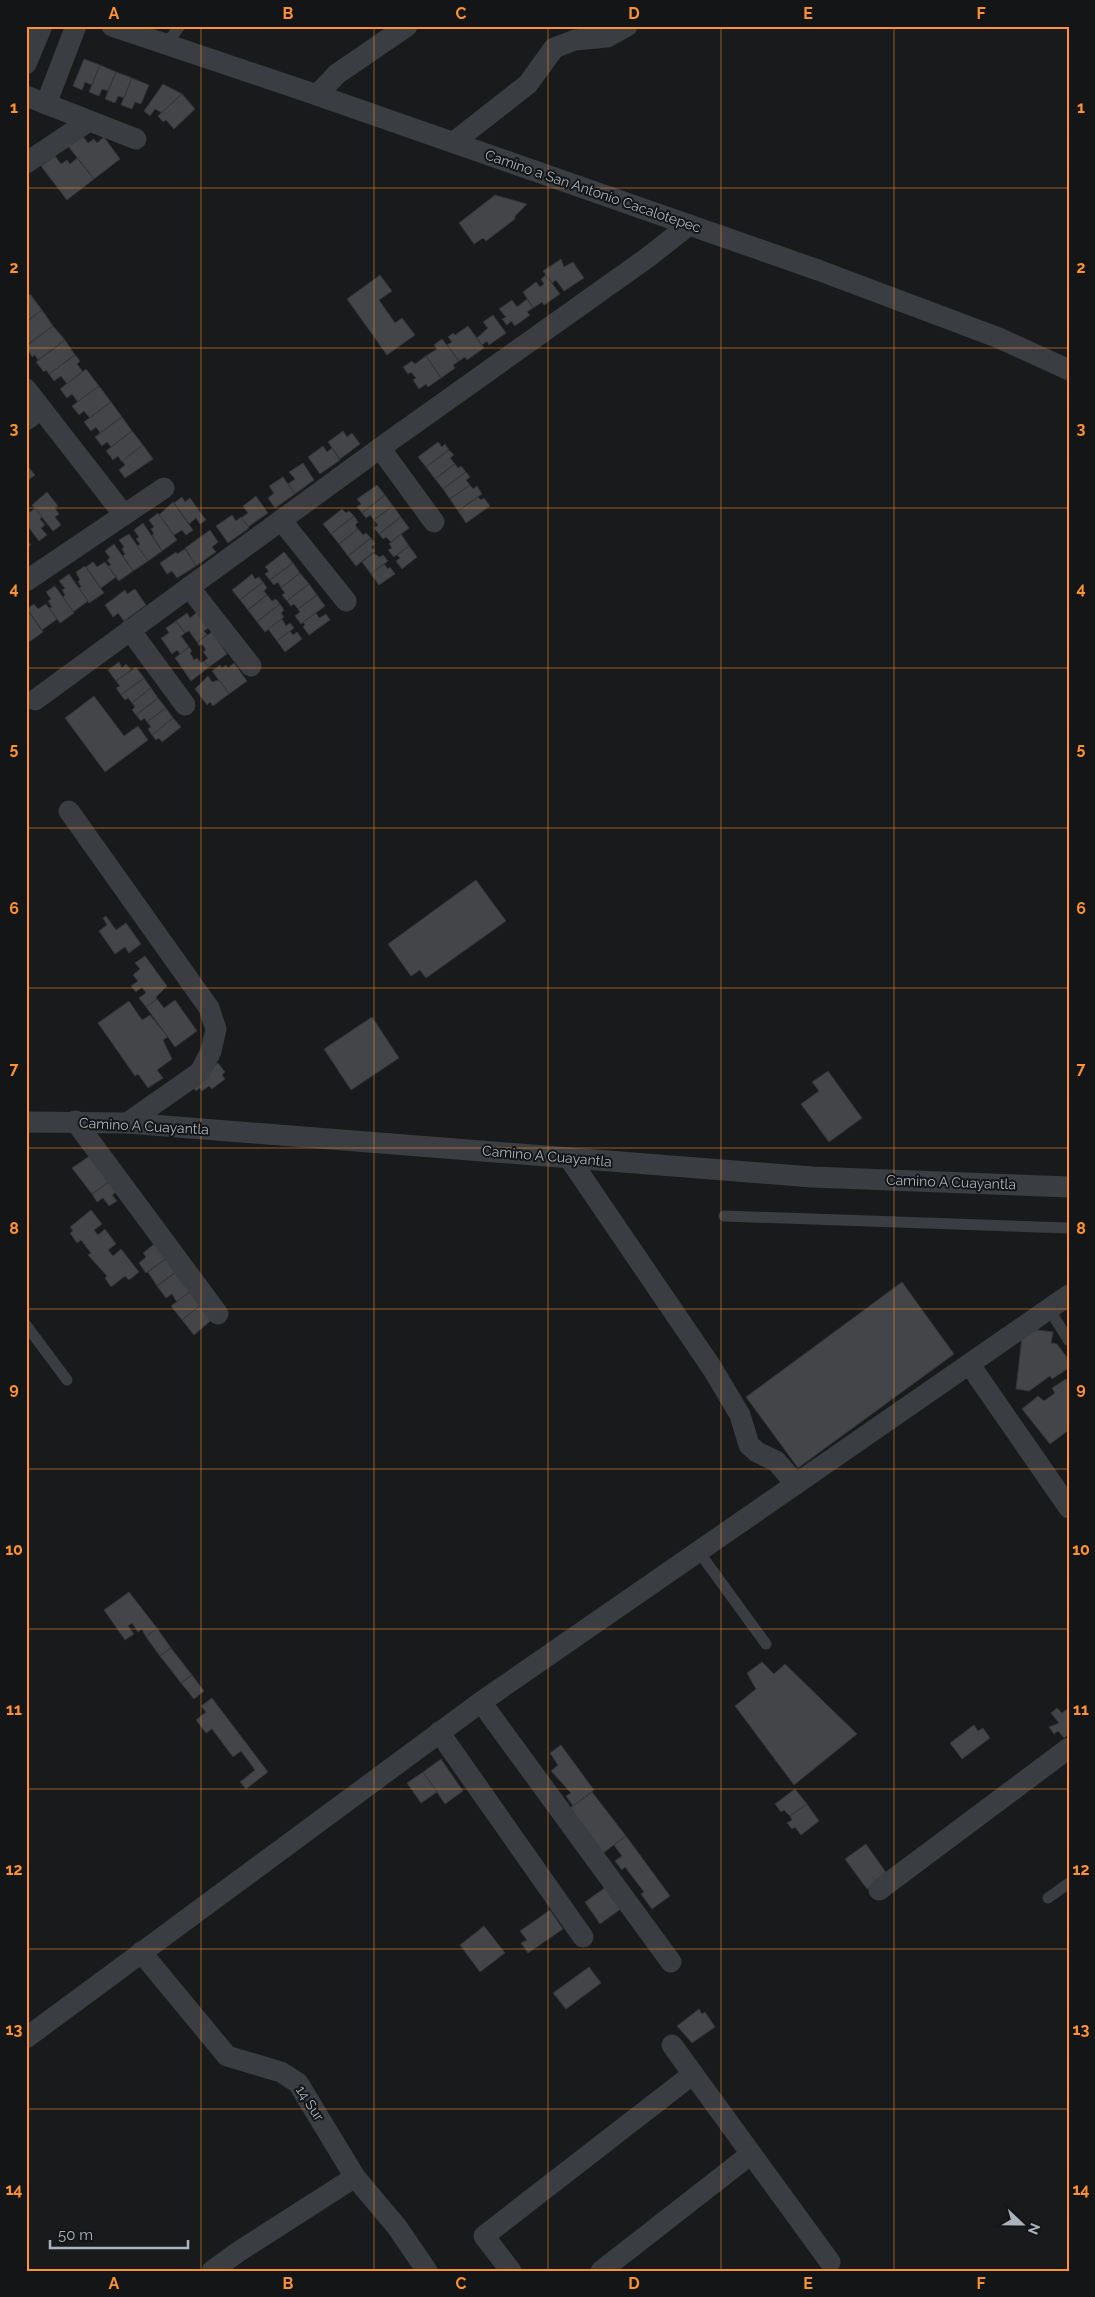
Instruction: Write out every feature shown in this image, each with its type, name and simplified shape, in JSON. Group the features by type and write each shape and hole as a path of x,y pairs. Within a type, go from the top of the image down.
{"street":[{"path":"26,64 42,26"},
{"path":"46,104 76,26"},
{"name":"Camino a San Antonio Cacalotepec","path":"112,26 454,142 818,270 990,334 1069,370"},
{"path":"317,95 337,74 407,26"},
{"path":"454,142 528,84 554,48 575,40 607,37 627,26"},
{"path":"26,96 136,139"},
{"path":"26,163 89,121"},
{"path":"35,700 380,448 647,258 689,225"},
{"path":"26,389 34,414 124,515"},
{"path":"380,448 434,522"},
{"path":"26,581 164,488"},
{"path":"281,520 346,601"},
{"path":"189,587 251,666"},
{"path":"130,630 185,705"},
{"path":"69,810 209,1008 216,1029 212,1051 200,1072 127,1123"},
{"path":"75,1121 218,1314"},
{"name":"Camino A Cuayantla","path":"26,1122 127,1123 812,1177 1069,1187"},
{"path":"569,1158 712,1368 740,1415 748,1445 756,1452 776,1461 796,1484"},
{"path":"26,2038 481,1702 1069,1295"},
{"path":"970,1365 1069,1508"},
{"path":"481,1702 671,1962"},
{"path":"439,1732 583,1937"},
{"path":"879,1890 1069,1748"},
{"name":"14 Sur","path":"141,1952 227,2056 281,2072 298,2082 356,2176 397,2227 427,2271"},
{"path":"672,2045 830,2262"},
{"path":"511,2271 484,2236 693,2074"},
{"path":"601,2271 751,2154"},
{"path":"212,2271 238,2252 356,2176"}],"lane":[{"path":"166,44 180,26"},
{"path":"724,1216 1069,1228"},
{"path":"1049,1309 1069,1340"},
{"path":"26,1325 67,1380"},
{"path":"699,1552 766,1644"},
{"path":"1048,1898 1069,1883"}],"building":[{"path":"84,59 100,65 92,85 85,82 82,90 73,86"},
{"path":"100,65 116,72 108,91 102,89 99,96 89,92"},
{"path":"116,72 132,78 124,98 118,96 115,103 105,99"},
{"path":"132,78 149,85 141,104 135,102 132,109 121,105"},
{"path":"163,84 182,94 162,113 155,109 150,116 144,111"},
{"path":"182,94 195,109 174,129 166,120 163,122 158,116"},
{"path":"82,135 88,143 94,139 97,143 104,137 120,159 94,179 68,146"},
{"path":"55,156 61,164 67,160 70,164 77,158 94,179 67,200 41,166"},
{"path":"495,195 527,204 515,216 515,219 486,241 483,238 474,244 459,223"},
{"path":"561,259 564,267 573,262 584,278 564,291 556,280 552,283 543,271"},
{"path":"380,275 392,291 379,300 395,323 402,318 415,335 387,355 347,299"},
{"path":"546,275 560,294 544,305 542,302 533,308 523,292 536,282 540,287 544,284 541,279"},
{"path":"30,294 42,310 26,322 26,297"},
{"path":"527,299 533,308 527,312 530,315 515,326 511,321 507,325 502,319 506,317 499,309 512,300 517,307"},
{"path":"42,310 53,326 27,345 26,322"},
{"path":"493,315 506,333 489,345 487,341 482,345 477,338 488,328 483,322"},
{"path":"53,326 65,340 38,360 35,355 32,357 26,346"},
{"path":"468,326 484,348 467,360 465,357 459,361 447,345 452,342 448,337 453,333 455,335"},
{"path":"442,339 459,361 453,365 455,368 441,378 426,356 437,349 434,345"},
{"path":"65,340 75,355 49,374 46,370 44,372 36,362"},
{"path":"75,355 80,361 77,364 83,372 67,384 61,376 54,381 49,374"},
{"path":"426,356 441,378 428,387 426,384 419,389 413,380 416,378 411,372 408,374 403,367 412,361 415,364"},
{"path":"86,369 99,386 78,402 72,394 67,398 60,389"},
{"path":"99,386 111,402 90,418 84,411 79,415 72,406"},
{"path":"111,402 122,417 100,433 96,427 91,431 84,422"},
{"path":"122,417 132,431 111,447 107,442 102,446 95,437"},
{"path":"132,431 143,445 122,462 118,456 113,460 106,451"},
{"path":"343,431 347,437 352,433 360,444 340,459 328,442"},
{"path":"438,442 442,447 445,444 449,450 426,467 418,457"},
{"path":"143,445 153,459 125,478 119,470 125,465 122,461"},
{"path":"323,446 327,452 332,448 340,460 320,474 308,457"},
{"path":"449,450 454,455 450,458 455,464 435,479 426,467"},
{"path":"303,463 314,480 295,494 288,484 295,479 289,472"},
{"path":"26,464 35,475 26,482"},
{"path":"455,464 458,468 461,466 466,472 443,489 435,479"},
{"path":"466,472 470,477 466,480 470,485 450,499 443,489"},
{"path":"283,477 295,494 275,508 268,498 274,493 269,486"},
{"path":"377,485 385,495 362,513 357,507 361,504 357,499"},
{"path":"470,485 473,489 477,486 482,494 458,511 450,499"},
{"path":"47,492 58,506 55,508 59,514 55,517 61,525 53,531 32,505"},
{"path":"385,495 393,506 374,520 370,515 366,518 362,513"},
{"path":"256,496 268,513 248,527 241,518 248,513 243,506"},
{"path":"182,497 185,502 190,498 206,520 200,524 196,518 189,524 174,503"},
{"path":"478,497 481,500 484,498 490,506 466,523 458,511"},
{"path":"173,502 193,530 186,535 182,530 174,535 159,515"},
{"path":"393,506 401,517 379,534 374,528 378,525 374,520"},
{"path":"26,508 30,512 35,508 42,517 40,519 45,525 41,528 47,535 39,541 26,524"},
{"path":"342,509 346,513 349,511 354,516 331,534 323,524"},
{"path":"158,513 177,540 162,551 152,535 154,534 151,529 154,527 149,520"},
{"path":"232,515 236,521 241,517 249,528 228,543 216,526"},
{"path":"354,516 358,522 355,525 358,529 339,544 331,534"},
{"path":"401,517 409,528 391,542 386,537 383,539 379,534"},
{"path":"143,523 162,551 148,561 137,546 140,544 136,539 139,537 134,530"},
{"path":"358,529 363,535 366,533 371,538 348,556 339,544"},
{"path":"210,530 218,542 212,547 216,552 196,566 185,548"},
{"path":"129,534 148,561 133,571 123,556 125,554 122,549 124,547 119,540"},
{"path":"401,534 409,546 394,557 388,550 392,548 389,544"},
{"path":"371,538 375,544 371,547 375,551 356,566 348,556"},
{"path":"26,539 31,545 26,549"},
{"path":"114,544 133,571 119,581 108,566 111,565 107,560 110,558 105,551"},
{"path":"409,546 417,557 402,569 396,561 400,558 397,555"},
{"path":"185,549 196,566 177,578 172,571 167,574 160,563 176,552 177,554"},
{"path":"284,552 293,563 270,580 265,574 269,571 265,567"},
{"path":"373,553 380,557 383,555 388,561 371,574 362,562"},
{"path":"93,562 97,567 105,562 116,577 101,588 86,567"},
{"path":"293,563 300,573 281,588 278,582 274,585 270,580"},
{"path":"384,564 388,569 390,567 395,574 379,585 371,574"},
{"path":"85,566 104,593 89,603 79,588 81,587 78,581 80,580 76,572"},
{"path":"300,573 309,584 287,601 282,595 285,593 281,588"},
{"path":"69,574 88,601 73,612 63,597 65,595 62,590 65,588 59,581"},
{"path":"252,574 255,579 259,577 263,582 240,600 232,590"},
{"path":"263,582 267,588 264,591 267,595 248,610 240,600"},
{"path":"309,584 317,595 298,609 294,604 291,606 287,601"},
{"path":"55,586 74,613 60,623 49,608 52,607 48,601 51,599 46,592"},
{"path":"135,589 146,605 124,621 118,613 113,617 105,605 125,590 127,594"},
{"path":"267,595 272,601 276,599 280,604 257,622 248,610"},
{"path":"317,595 325,606 301,624 295,616 300,612 298,609"},
{"path":"34,604 38,609 46,604 57,619 42,630 27,609"},
{"path":"280,604 284,610 281,613 284,617 265,632 257,622"},
{"path":"26,608 43,632 29,642 26,639"},
{"path":"197,612 208,628 204,631 207,635 197,642 189,631 185,633 176,621 187,613 190,618"},
{"path":"316,613 319,618 326,614 330,620 309,635 303,627 305,625 303,622"},
{"path":"282,619 286,626 290,623 294,628 277,641 268,629"},
{"path":"176,621 185,633 181,636 189,647 180,654 177,650 172,654 161,638 169,633 166,628"},
{"path":"290,631 293,635 297,632 302,639 285,652 277,641"},
{"path":"212,632 227,654 209,667 204,661 208,658 203,652 206,650 202,644 199,646 197,642"},
{"path":"189,647 194,660 197,658 201,663 204,661 209,667 191,681 175,658"},
{"path":"119,662 122,668 126,664 131,670 116,681 108,670"},
{"path":"234,663 247,681 229,694 212,671 220,665 222,668 226,665 228,668"},
{"path":"136,667 144,678 121,695 116,688 120,686 116,681"},
{"path":"208,676 212,682 219,680 229,694 213,706 210,702 207,705 195,689"},
{"path":"144,678 151,688 132,703 128,698 125,700 121,695"},
{"path":"151,688 158,698 136,715 132,710 135,707 132,703"},
{"path":"94,696 124,736 138,726 148,740 105,772 65,718"},
{"path":"158,698 166,708 147,722 144,718 141,721 136,715"},
{"path":"166,708 173,718 152,735 148,729 151,727 147,722"},
{"path":"173,718 181,727 162,742 159,738 156,740 152,735"},
{"path":"476,880 506,921 426,978 420,970 411,976 388,944"},
{"path":"106,916 116,930 126,923 141,944 129,953 125,947 115,954 99,931 107,925 103,918"},
{"path":"145,956 167,986 156,997 157,999 146,1007 139,998 146,993 142,987 136,992 131,986 138,981 133,975 140,969 135,963"},
{"path":"157,999 164,1008 175,1000 197,1031 175,1047 146,1007"},
{"path":"129,1001 142,1020 150,1015 168,1037 163,1040 172,1059 157,1070 163,1078 148,1088 138,1074 135,1076 98,1023"},
{"path":"372,1017 399,1058 351,1090 324,1049"},
{"path":"218,1063 225,1072 222,1075 225,1079 212,1089 209,1086 202,1091 200,1088 196,1091 190,1083"},
{"path":"828,1071 862,1118 829,1142 801,1104 819,1091 812,1082"},
{"path":"94,1153 113,1179 92,1194 72,1168"},
{"path":"113,1179 120,1189 112,1195 117,1201 109,1206 103,1198 97,1202 92,1194"},
{"path":"91,1210 102,1224 94,1230 98,1235 105,1229 116,1244 108,1250 113,1256 121,1249 139,1272 129,1280 125,1276 111,1287 105,1278 107,1276 88,1255 91,1253 81,1240 77,1243 70,1233 73,1231 70,1227"},
{"path":"158,1241 170,1256 146,1273 139,1263 146,1257 143,1253"},
{"path":"170,1256 181,1268 157,1286 148,1272"},
{"path":"176,1272 190,1292 177,1302 172,1294 166,1298 157,1286"},
{"path":"902,1282 954,1354 798,1468 746,1397"},
{"path":"195,1288 203,1303 182,1320 171,1306"},
{"path":"203,1303 216,1316 194,1335 182,1320"},
{"path":"1023,1328 1053,1332 1051,1343 1057,1344 1069,1360 1069,1368 1052,1379 1050,1376 1029,1391 1016,1389"},
{"path":"1066,1379 1069,1384 1069,1430 1050,1444 1022,1409 1038,1396 1044,1401 1055,1393 1052,1388"},
{"path":"129,1592 157,1628 146,1637 142,1629 138,1632 132,1623 128,1626 134,1634 125,1640 104,1610"},
{"path":"157,1628 171,1648 160,1656 146,1637"},
{"path":"171,1648 192,1675 181,1683 160,1656"},
{"path":"762,1662 774,1674 785,1664 857,1734 794,1785 735,1706 756,1689 747,1673"},
{"path":"192,1675 204,1691 194,1699 181,1683"},
{"path":"212,1698 268,1772 246,1789 240,1782 255,1770 241,1751 233,1757 212,1729 206,1733 196,1720 206,1712 201,1706"},
{"path":"1057,1708 1062,1713 1067,1709 1069,1711 1069,1734 1064,1738 1058,1731 1054,1734 1049,1727 1059,1723 1051,1713"},
{"path":"974,1725 978,1731 983,1728 990,1738 962,1759 950,1743"},
{"path":"561,1745 594,1790 573,1806 566,1796 571,1793 551,1771 558,1765 550,1753"},
{"path":"441,1759 463,1791 445,1804 423,1772"},
{"path":"423,1772 437,1792 421,1803 407,1783"},
{"path":"795,1789 807,1804 790,1816 784,1810 781,1812 775,1804"},
{"path":"592,1792 626,1836 603,1853 570,1808"},
{"path":"807,1804 819,1821 801,1835 795,1827 792,1829 787,1823 792,1820 790,1816"},
{"path":"626,1836 670,1896 652,1909 641,1894 644,1892 625,1867 622,1870 615,1861 622,1856 614,1845"},
{"path":"866,1844 887,1874 867,1889 845,1859"},
{"path":"606,1887 622,1908 600,1924 585,1902"},
{"path":"550,1910 563,1929 528,1953 521,1943 527,1940 520,1931"},
{"path":"484,1926 505,1953 480,1972 460,1945"},
{"path":"589,1967 601,1983 566,2009 553,1993"},
{"path":"699,2009 702,2014 705,2012 715,2027 692,2043 677,2026"}]}
